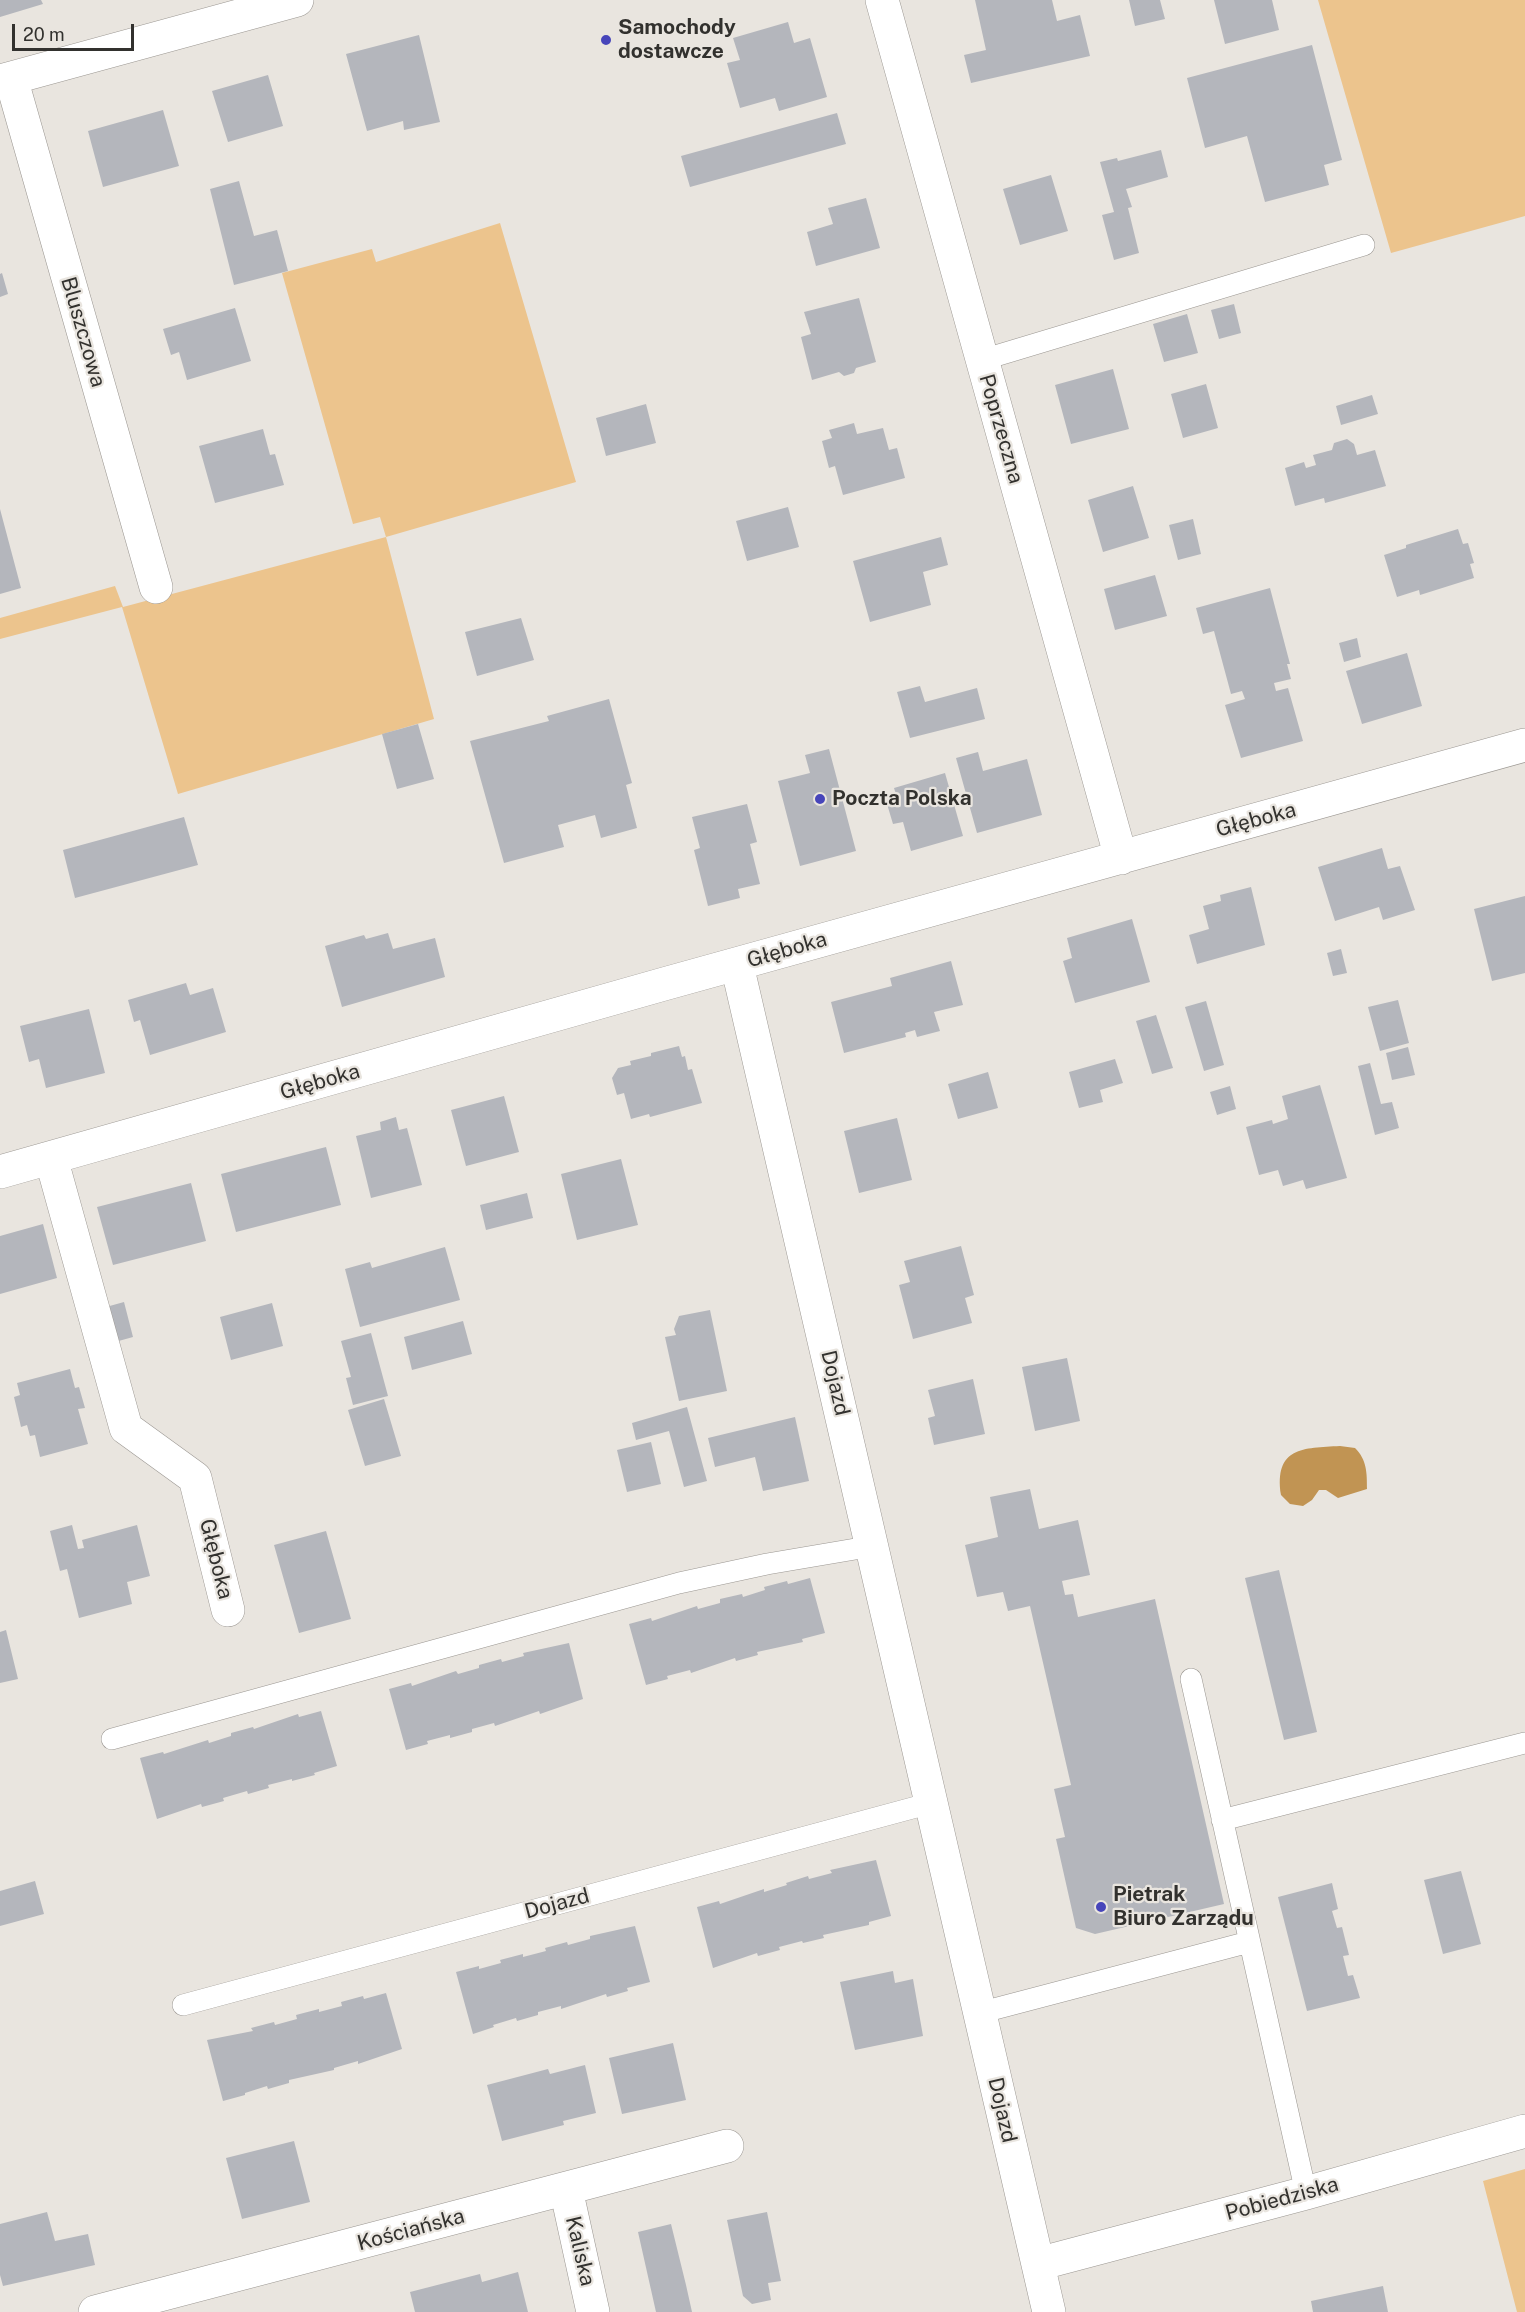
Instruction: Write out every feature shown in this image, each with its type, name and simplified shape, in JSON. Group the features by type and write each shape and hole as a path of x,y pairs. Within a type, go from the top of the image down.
{"street":[{"name":"Bluszczowa","path":"156,587 5,80 297,0"},
{"name":"Poprzeczna","path":"882,0 1121,858"},
{"name":"Głęboka","path":"0,1172 1525,746"},
{"name":"Dojazd","path":"737,965 1049,2312"},
{"name":"Głęboka","path":"51,1158 126,1428 195,1478 228,1610"},
{"name":"Pobiedziska","path":"1038,2264 1306,2193 1525,2131"},
{"name":"Kościańska","path":"95,2312 727,2146"},
{"name":"Kaliska","path":"566,2189 593,2312"}],"lane":[{"path":"982,360 1364,245"},
{"path":"112,1739 679,1583 767,1564 873,1546"},
{"path":"1191,1679 1306,2193"},
{"path":"1222,1820 1525,1743"},
{"name":"Dojazd","path":"183,2005 931,1803"},
{"path":"979,2013 1249,1942"}],"shaded area":[{"path":"1318,0 1525,0 1525,216 1391,253"},
{"path":"500,223 576,482 386,537 380,517 353,524 282,273 372,249 376,262"},
{"path":"386,537 434,719 178,794 122,607 0,639 0,618 115,586 123,607"},
{"path":"1340,1446 1355,1448 1362,1457 1367,1489 1338,1498 1326,1490 1319,1490 1312,1500 1303,1506 1290,1504 1281,1495 1282,1467 1294,1453 1314,1448"},
{"path":"1525,2169 1525,2312 1517,2312 1483,2181"}],"building":[{"path":"0,0 41,0 43,4 0,17"},
{"path":"975,0 1052,0 1057,21 1080,15 1090,56 971,83 964,55 986,50"},
{"path":"1129,0 1160,0 1165,19 1135,26"},
{"path":"1214,0 1272,0 1279,30 1225,44"},
{"path":"788,22 794,43 810,38 827,97 779,111 775,98 740,108 727,63 740,60 733,38"},
{"path":"419,35 440,122 404,130 403,121 367,131 346,54"},
{"path":"1312,45 1342,160 1324,165 1329,185 1265,202 1247,136 1205,148 1187,78"},
{"path":"268,75 283,126 228,142 212,91"},
{"path":"163,110 179,166 103,187 88,131"},
{"path":"837,113 846,144 690,187 681,156"},
{"path":"1161,150 1168,177 1126,189 1132,207 1128,208 1139,253 1114,260 1102,215 1114,212 1100,162 1117,158 1118,161"},
{"path":"1051,175 1068,231 1020,245 1003,189"},
{"path":"239,181 254,236 277,230 288,271 234,285 210,189"},
{"path":"866,198 880,248 816,266 807,232 833,224 828,208"},
{"path":"2,273 8,294 0,297 0,274"},
{"path":"859,298 876,362 856,368 854,373 844,376 839,372 812,380 801,337 811,334 804,312"},
{"path":"1234,304 1241,333 1219,339 1211,310"},
{"path":"235,308 251,361 187,380 179,352 171,355 163,329"},
{"path":"1187,314 1198,353 1164,362 1153,324"},
{"path":"1113,369 1129,429 1071,444 1055,385"},
{"path":"1206,384 1218,428 1183,438 1171,394"},
{"path":"1372,395 1378,414 1341,425 1336,406"},
{"path":"646,404 656,443 606,456 596,418"},
{"path":"854,423 857,434 883,428 889,450 897,448 905,478 843,495 835,466 829,468 822,441 832,438 829,430"},
{"path":"263,429 270,455 275,454 284,485 215,503 199,446"},
{"path":"1347,439 1354,444 1357,455 1375,450 1386,486 1325,503 1324,498 1295,506 1285,468 1304,462 1306,468 1316,465 1313,455 1332,450 1334,443"},
{"path":"1133,486 1149,538 1103,552 1088,500"},
{"path":"788,507 799,547 747,561 736,521"},
{"path":"0,509 21,588 0,594"},
{"path":"1193,519 1201,554 1178,560 1169,525"},
{"path":"1458,529 1463,544 1468,543 1474,563 1470,564 1474,578 1420,595 1419,590 1397,597 1384,555 1406,548 1406,545"},
{"path":"941,537 948,565 923,572 931,605 870,622 853,561"},
{"path":"1155,575 1167,616 1115,630 1104,589"},
{"path":"1270,588 1290,664 1287,664 1291,679 1274,683 1276,691 1288,688 1303,741 1241,758 1225,705 1245,699 1242,691 1231,694 1214,631 1203,634 1196,608"},
{"path":"521,618 534,660 477,676 465,632"},
{"path":"1357,638 1361,657 1344,662 1339,643"},
{"path":"1407,653 1422,706 1362,724 1346,671"},
{"path":"920,686 925,702 977,688 985,719 910,738 897,692"},
{"path":"609,699 632,783 626,785 637,828 601,838 595,815 558,825 564,847 504,863 470,741 549,721 547,716"},
{"path":"418,724 434,779 397,789 382,734"},
{"path":"829,749 856,851 800,866 778,781 810,773 805,755"},
{"path":"978,752 983,771 1027,759 1042,815 977,833 956,758"},
{"path":"945,773 963,836 911,851 903,822 893,824 887,804 898,801 894,788"},
{"path":"747,804 757,842 750,844 760,884 738,889 740,898 708,906 694,850 700,848 692,817"},
{"path":"184,817 198,865 75,898 63,850"},
{"path":"1382,848 1388,869 1400,866 1415,910 1383,920 1379,907 1335,921 1318,867"},
{"path":"1251,887 1265,945 1197,964 1189,935 1209,929 1203,906 1221,901 1220,895"},
{"path":"1525,896 1525,973 1492,981 1474,909"},
{"path":"1132,919 1150,982 1075,1003 1063,961 1072,958 1067,938"},
{"path":"388,933 393,949 435,938 445,977 342,1007 325,946 364,935 366,939"},
{"path":"1341,949 1347,973 1333,976 1327,953"},
{"path":"951,961 963,1005 934,1012 940,1031 917,1037 915,1030 905,1033 906,1037 844,1053 831,1002 892,986 890,978"},
{"path":"186,983 190,995 213,988 226,1032 150,1055 140,1020 134,1022 128,1000"},
{"path":"1398,1000 1409,1043 1380,1051 1368,1007"},
{"path":"1206,1001 1224,1065 1204,1071 1185,1007"},
{"path":"89,1009 105,1073 46,1088 39,1059 29,1062 20,1026"},
{"path":"1156,1015 1173,1068 1152,1074 1136,1021"},
{"path":"679,1046 682,1057 685,1056 688,1070 692,1069 702,1103 650,1117 649,1114 631,1119 624,1093 617,1095 612,1078 618,1068 631,1065 630,1061 651,1056 651,1053"},
{"path":"1408,1047 1415,1075 1392,1080 1386,1053"},
{"path":"1115,1059 1123,1083 1100,1090 1103,1102 1079,1108 1069,1072"},
{"path":"1370,1063 1381,1104 1392,1102 1399,1128 1375,1135 1358,1066"},
{"path":"988,1072 998,1108 958,1119 948,1084"},
{"path":"1320,1085 1347,1178 1306,1189 1303,1180 1283,1186 1278,1170 1259,1175 1246,1127 1272,1120 1273,1124 1288,1119 1282,1096"},
{"path":"1230,1086 1236,1109 1217,1115 1210,1092"},
{"path":"504,1096 519,1152 466,1166 451,1110"},
{"path":"396,1117 399,1130 407,1128 422,1185 371,1198 356,1136 381,1130 380,1122"},
{"path":"897,1118 912,1180 859,1193 844,1131"},
{"path":"326,1147 341,1205 236,1232 221,1174"},
{"path":"621,1159 638,1225 577,1240 561,1174"},
{"path":"191,1183 206,1241 113,1265 97,1207"},
{"path":"527,1193 533,1218 486,1230 480,1205"},
{"path":"43,1224 57,1278 0,1294 0,1236"},
{"path":"961,1246 974,1295 965,1298 972,1323 913,1339 899,1285 910,1282 904,1261"},
{"path":"445,1247 460,1300 360,1327 345,1269 370,1262 372,1268"},
{"path":"124,1302 133,1337 115,1342 106,1307"},
{"path":"272,1303 283,1346 231,1360 220,1317"},
{"path":"710,1310 727,1391 679,1401 665,1337 676,1335 674,1329 679,1316"},
{"path":"463,1321 472,1354 412,1370 404,1337"},
{"path":"371,1333 388,1396 353,1405 346,1378 351,1377 341,1341"},
{"path":"1067,1358 1080,1421 1035,1431 1022,1367"},
{"path":"70,1369 75,1388 79,1387 85,1408 78,1409 88,1444 40,1457 35,1435 30,1436 27,1425 21,1427 14,1397 20,1395 17,1383"},
{"path":"973,1379 985,1434 934,1445 928,1418 935,1416 928,1390"},
{"path":"384,1399 401,1456 365,1466 348,1410"},
{"path":"687,1407 707,1481 684,1487 669,1431 636,1440 632,1423"},
{"path":"795,1417 809,1481 763,1491 755,1457 715,1467 708,1438"},
{"path":"651,1442 661,1484 627,1492 617,1450"},
{"path":"1030,1489 1039,1529 1078,1520 1090,1575 1062,1581 1065,1595 1073,1594 1078,1617 1155,1599 1224,1904 1095,1934 1076,1928 1056,1839 1065,1837 1054,1789 1071,1785 1030,1606 1008,1611 1003,1592 977,1597 965,1545 998,1537 990,1497"},
{"path":"72,1525 78,1549 84,1548 82,1540 137,1525 150,1576 127,1582 132,1604 79,1618 67,1569 60,1571 50,1531"},
{"path":"326,1531 351,1619 299,1633 274,1545"},
{"path":"1279,1570 1317,1732 1284,1740 1245,1578"},
{"path":"810,1578 825,1633 802,1639 803,1642 757,1652 758,1655 736,1661 735,1658 691,1673 690,1670 667,1676 668,1679 646,1685 629,1624 651,1618 652,1621 697,1606 698,1609 720,1603 720,1599 742,1594 743,1597 765,1590 764,1587 787,1581 788,1584"},
{"path":"6,1630 18,1679 0,1683 0,1632"},
{"path":"569,1643 583,1699 540,1714 539,1711 495,1726 494,1723 450,1738 450,1735 427,1741 428,1744 406,1750 389,1689 411,1683 412,1686 456,1671 458,1674 479,1668 479,1665 501,1659 502,1662 524,1656 523,1653"},
{"path":"321,1711 337,1766 314,1773 315,1775 268,1785 269,1788 248,1794 247,1791 223,1798 224,1801 202,1807 201,1804 157,1819 140,1758 163,1752 164,1754 208,1740 209,1743 231,1736 231,1733 253,1727 254,1729 298,1714 299,1717"},
{"path":"876,1860 891,1916 869,1922 869,1925 823,1935 824,1938 779,1947 780,1950 758,1956 757,1953 713,1968 697,1907 719,1901 720,1904 764,1889 764,1892 787,1885 786,1883 808,1876 809,1879 832,1873 830,1870"},
{"path":"1461,1871 1481,1944 1443,1954 1424,1880"},
{"path":"35,1881 44,1914 0,1926 0,1891"},
{"path":"1332,1883 1338,1909 1332,1911 1337,1928 1342,1927 1349,1955 1343,1956 1348,1976 1353,1975 1360,1998 1307,2011 1278,1897"},
{"path":"635,1926 650,1982 627,1988 628,1991 607,1997 606,1994 561,2009 561,2006 538,2012 538,2015 517,2021 516,2018 473,2034 456,1972 479,1966 479,1969 501,1963 500,1960 523,1954 523,1957 546,1951 545,1948 567,1942 568,1945 590,1939 590,1936"},
{"path":"893,1971 895,1983 913,1979 923,2036 855,2050 840,1982"},
{"path":"386,1993 402,2049 358,2064 358,2061 334,2068 334,2070 289,2080 289,2083 268,2089 267,2086 223,2101 207,2040 253,2031 251,2028 297,2019 296,2015 342,2006 341,2002"},
{"path":"673,2043 686,2100 622,2114 609,2058"},
{"path":"585,2065 596,2113 563,2121 564,2125 502,2141 487,2085 548,2069 550,2074"},
{"path":"294,2141 310,2202 242,2219 226,2158"},
{"path":"47,2212 55,2241 88,2234 95,2265 3,2286 0,2275 0,2224"},
{"path":"767,2212 781,2281 768,2283 771,2300 752,2304 743,2296 727,2220"},
{"path":"671,2224 692,2312 656,2312 638,2232"},
{"path":"518,2272 528,2312 415,2312 410,2292 480,2274 482,2282"},
{"path":"1383,2286 1388,2312 1313,2312 1311,2301"}],"place":[{"name":"Samochody dostawcze","path":"606,40"},
{"name":"Poczta Polska","path":"820,799"},
{"name":"Pietrak Biuro Zarządu","path":"1101,1907"}]}
